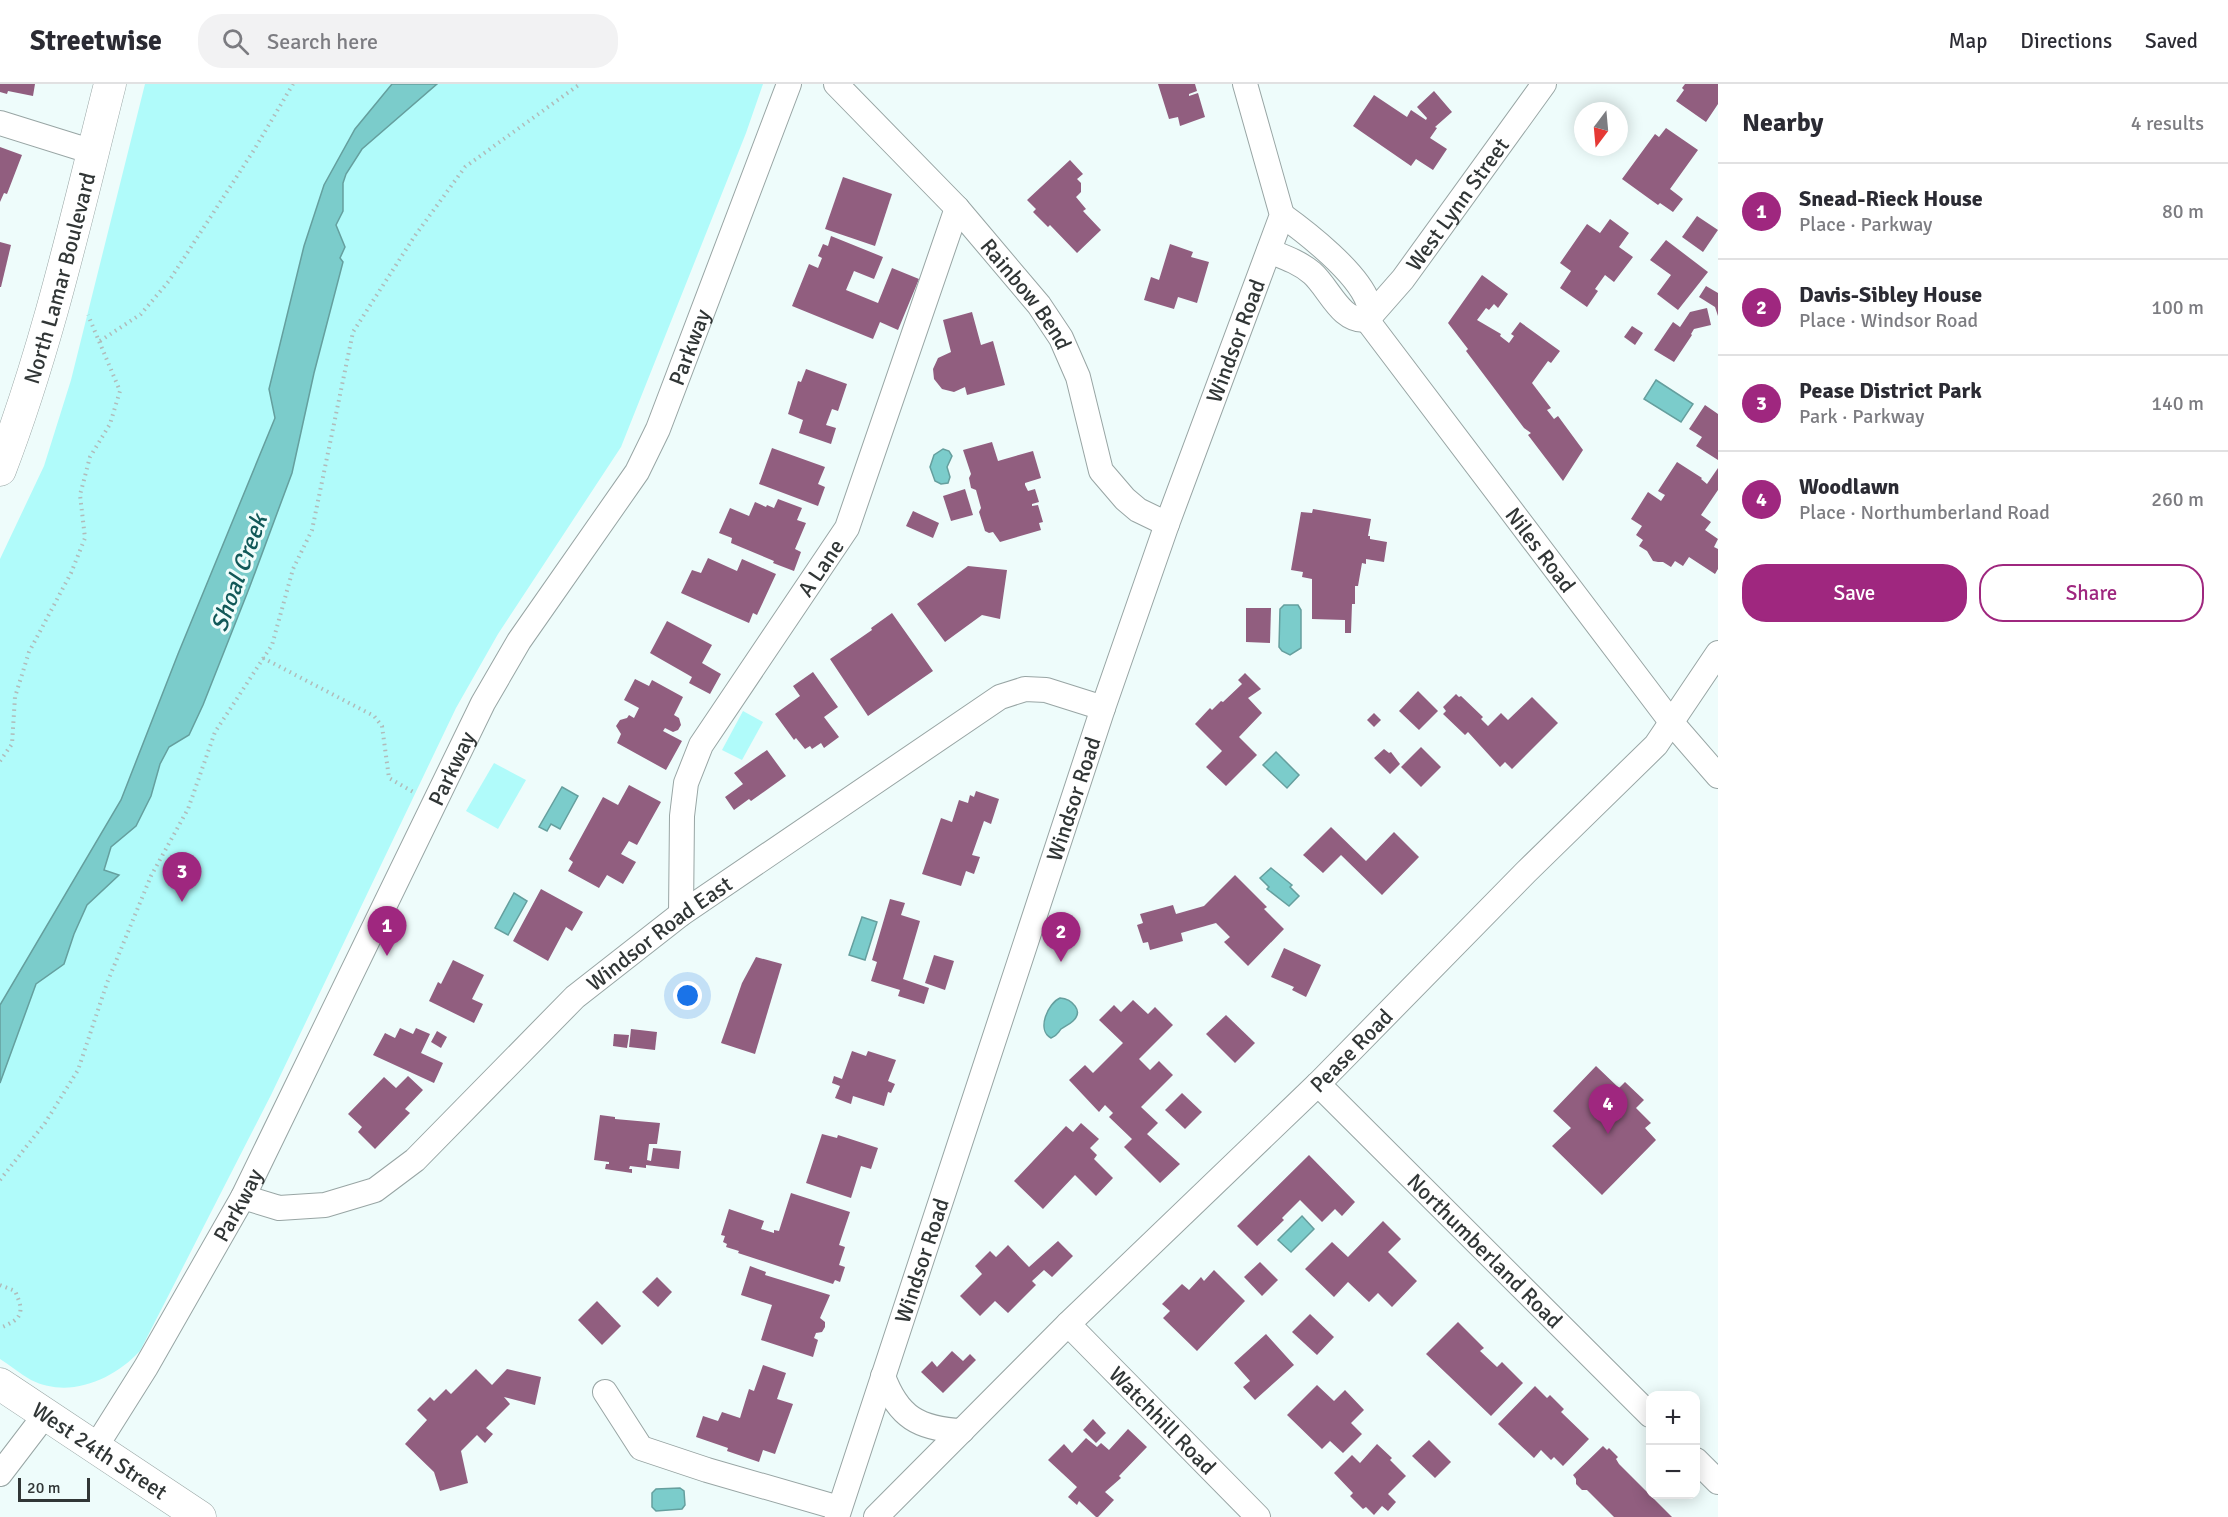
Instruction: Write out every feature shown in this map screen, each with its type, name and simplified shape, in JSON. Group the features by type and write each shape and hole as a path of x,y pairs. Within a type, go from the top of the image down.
{"main road":[{"name":"North Lamar Boulevard","path":"0,470 10,415 56,302 110,84"},
{"name":"West 24th Street","path":"0,1384 200,1517"}],"street":[{"name":"Parkway","path":"95,1448 146,1367 243,1197 483,703 519,641 637,472 658,429 789,84"},
{"name":"Rainbow Bend","path":"836,84 957,208 1039,305 1060,338 1078,377 1101,471 1125,500 1138,510 1167,524"},
{"path":"1245,84 1282,215"},
{"name":"West Lynn Street","path":"1367,320 1403,279 1544,84"},
{"path":"0,123 93,152"},
{"name":"A Lane","path":"681,914 682,816 686,783 701,745 847,528 957,208"},
{"name":"Windsor Road","path":"838,1513 1102,708 1167,524 1282,215"},
{"name":"Niles Road","path":"1282,215 1322,246 1357,285 1368,303 1367,320 1672,723 1718,776"},
{"name":"Niles Road","path":"1269,251 1305,267 1345,313 1359,321 1367,320"},
{"name":"Pease Road","path":"876,1517 1068,1324 1318,1084 1526,872 1656,745 1718,653"},
{"name":"Windsor Road East","path":"243,1197 279,1208 325,1205 375,1190 415,1160 575,997 681,914 1000,697 1025,688 1046,690 1102,708"},
{"name":"Northumberland Road","path":"1318,1084 1646,1411"},
{"name":"Watchhill Road","path":"1068,1324 1258,1517"},
{"path":"883,1376 890,1394 902,1410 920,1423 939,1430 962,1431"},
{"path":"605,1392 642,1448 838,1513"},
{"path":"0,1474 45,1415"},
{"path":"1700,1465 1718,1482"}],"path":[{"path":"100,341 141,314 169,281 254,150 293,84"},
{"path":"0,1180 45,1123 78,1070 107,983 150,876 188,809 215,732 272,645 293,569 312,530 353,332 414,237 465,167 580,84"},
{"path":"0,761 12,744 15,697 29,652 70,573 85,538 80,495 90,457 110,424 120,391 88,315"},
{"path":"263,658 374,716 382,726 389,778 400,786 434,802"},
{"path":"0,1285 15,1291 21,1305 20,1315 13,1322 0,1328"}],"shaded area":[{"path":"145,84 763,84 746,133 621,447 498,634 456,708 271,1095 140,1351 104,1378 90,1384 60,1388 31,1380 0,1359 0,559 44,466 71,380"},
{"path":"743,711 763,722 742,760 722,750"},
{"path":"494,763 526,780 498,829 466,811"}],"water":[{"name":"Shoal Creek","path":"392,84 437,84 362,149 346,174 343,183 343,211 336,225 345,247 340,258 343,262 314,373 292,473 250,586 189,735 169,747 160,764 151,796 136,826 111,847 104,870 119,875 87,905 64,964 36,984 0,1083 0,1005 121,800 275,418 269,389 304,246 324,185 355,129"},
{"path":"1656,380 1693,404 1681,422 1644,399"},
{"path":"943,449 949,451 952,456 947,467 950,477 948,483 941,484 935,481 930,467 934,455"},
{"path":"1284,605 1298,605 1301,610 1301,648 1290,655 1279,647 1280,609"},
{"path":"1276,752 1299,775 1287,788 1263,765"},
{"path":"562,787 578,796 560,829 551,824 547,831 539,827"},
{"path":"1271,868 1292,885 1290,887 1299,896 1289,906 1267,889 1269,887 1260,878"},
{"path":"514,893 527,901 508,935 495,928"},
{"path":"862,917 877,922 865,960 849,955"},
{"path":"1060,998 1072,1003 1077,1013 1073,1021 1051,1038 1044,1029 1045,1017 1051,1005"},
{"path":"1302,1216 1314,1229 1291,1252 1278,1240"},
{"path":"680,1488 684,1491 685,1505 682,1509 656,1511 652,1507 652,1493 656,1489"}],"building":[{"path":"0,84 35,84 33,96 8,91 7,94 0,92"},
{"path":"1158,84 1195,84 1197,91 1189,96 1198,93 1205,117 1180,126 1178,117 1169,119"},
{"path":"1685,84 1718,84 1718,104 1706,122 1676,101 1684,90 1682,88"},
{"path":"1434,91 1452,112 1435,127 1437,128 1430,138 1447,149 1433,170 1416,159 1411,166 1353,126 1374,95 1407,117 1411,110 1426,120 1427,118 1417,107"},
{"path":"1666,128 1698,150 1670,189 1683,199 1673,212 1660,203 1658,205 1622,179 1655,134 1659,137"},
{"path":"0,147 22,155 7,194 4,193 0,202"},
{"path":"1070,160 1083,174 1077,179 1081,183 1081,192 1076,197 1086,209 1083,211 1101,230 1077,253 1050,225 1048,227 1033,212 1036,209 1027,200"},
{"path":"843,177 892,194 875,246 825,229"},
{"path":"1697,216 1718,230 1703,252 1682,237"},
{"path":"1610,219 1629,233 1619,247 1633,257 1614,282 1605,275 1595,289 1598,291 1587,307 1560,288 1571,271 1560,263 1587,224 1600,233"},
{"path":"831,236 883,257 874,279 854,271 846,290 878,303 892,268 919,279 898,330 880,322 873,339 792,306 809,264 818,268 822,258 818,256 823,244 828,246"},
{"path":"1666,240 1708,272 1678,310 1657,294 1671,275 1650,260"},
{"path":"0,242 11,245 1,287 0,287"},
{"path":"1170,244 1193,252 1191,257 1209,262 1197,303 1178,297 1174,309 1144,300 1151,277 1159,280"},
{"path":"1482,275 1508,294 1498,308 1494,304 1489,310 1486,308 1477,320 1501,334 1500,336 1509,343 1514,336 1511,334 1520,322 1560,351 1551,363 1548,361 1532,383 1551,408 1547,410 1554,419 1558,416 1583,450 1563,481 1528,435 1531,433 1524,428 1466,351 1468,349 1448,323"},
{"path":"1706,286 1718,293 1718,316 1715,307 1699,297"},
{"path":"1707,308 1711,325 1694,329 1674,362 1654,350 1673,322 1680,327 1690,312"},
{"path":"972,312 981,345 993,341 1005,385 967,395 965,387 954,392 942,389 934,379 933,369 938,358 951,352 943,320"},
{"path":"1632,326 1643,333 1635,345 1624,337"},
{"path":"806,369 847,384 838,411 832,409 826,425 836,428 831,444 799,433 803,420 788,414 798,381 801,382"},
{"path":"1705,405 1718,414 1718,460 1696,446 1702,437 1689,429"},
{"path":"992,442 998,461 1033,451 1041,478 1025,483 1025,485 1028,491 1035,489 1039,502 1032,506 1038,505 1043,522 1039,523 1041,530 1000,542 993,532 985,531 976,490 971,488 969,478 971,474 963,450"},
{"path":"772,448 825,467 818,484 825,487 818,506 759,484"},
{"path":"1677,462 1702,478 1707,484 1718,468 1718,490 1701,515 1711,522 1705,530 1718,539 1714,547 1718,549 1718,569 1715,574 1689,557 1683,566 1675,561 1671,567 1663,562 1653,561 1647,551 1639,546 1643,540 1636,535 1642,526 1631,519 1648,492 1661,501 1665,495 1658,491"},
{"path":"965,489 973,515 951,521 943,496"},
{"path":"778,499 802,508 797,520 806,523 795,549 801,552 794,571 731,543 732,538 719,533 730,508 749,516 755,502 774,508"},
{"path":"1313,509 1371,519 1368,536 1370,539 1387,542 1384,562 1366,559 1366,564 1362,563 1358,586 1355,586 1355,604 1352,604 1351,633 1345,633 1345,620 1312,619 1312,579 1302,577 1303,572 1291,570 1301,512 1312,513"},
{"path":"913,511 939,523 933,538 906,526"},
{"path":"708,558 737,571 742,559 776,574 757,615 753,613 749,623 681,593 692,570 701,573"},
{"path":"968,566 1007,570 1000,619 982,615 945,642 917,604"},
{"path":"1246,608 1271,608 1270,643 1246,642"},
{"path":"892,613 933,671 868,716 830,659"},
{"path":"667,621 712,645 702,663 721,674 710,694 689,683 692,677 650,653"},
{"path":"813,672 838,707 824,717 839,737 824,748 821,743 812,749 810,746 805,749 796,738 794,740 775,714 800,696 793,686"},
{"path":"1245,673 1261,689 1248,698 1262,713 1239,737 1257,755 1226,786 1206,767 1222,751 1195,724 1210,708 1212,710 1221,701 1223,702 1242,684 1238,680"},
{"path":"635,679 649,686 652,680 683,697 674,715 679,718 681,725 673,732 665,728 663,731 682,741 666,770 617,743 621,734 616,726 620,720 629,715 634,718 639,708 624,700"},
{"path":"1418,691 1438,711 1419,730 1399,711"},
{"path":"1456,694 1483,717 1481,719 1488,726 1501,713 1508,720 1532,697 1558,723 1512,769 1505,762 1500,767 1468,732 1465,735 1443,714 1446,711 1443,707"},
{"path":"1374,713 1381,720 1374,727 1367,720"},
{"path":"1421,747 1441,767 1421,787 1401,767"},
{"path":"1384,749 1391,752 1400,764 1390,774 1374,758"},
{"path":"767,750 786,776 734,810 725,797 743,784 734,773"},
{"path":"629,785 661,802 637,845 629,841 621,854 636,862 623,884 607,875 599,888 568,871 573,862 569,859 603,797 618,805"},
{"path":"976,791 999,799 991,824 984,821 972,855 980,857 974,874 966,871 961,886 922,874 941,818 952,822 959,800 968,803 970,795 974,797"},
{"path":"1331,827 1366,861 1394,832 1419,857 1382,895 1341,855 1323,873 1303,855"},
{"path":"1235,875 1267,907 1264,909 1284,929 1248,966 1224,942 1230,937 1216,923 1181,933 1183,941 1150,950 1148,942 1143,943 1137,925 1143,923 1140,914 1173,905 1176,914 1204,906"},
{"path":"541,889 583,912 572,931 566,927 548,961 513,941"},
{"path":"890,899 905,903 901,915 920,921 903,979 929,988 924,1004 898,996 900,990 871,981 877,962 872,960"},
{"path":"1284,948 1321,965 1306,997 1292,990 1294,987 1271,977"},
{"path":"934,955 954,961 945,990 925,983"},
{"path":"756,957 782,964 755,1054 721,1043 742,983"},
{"path":"453,960 484,975 472,999 483,1004 474,1023 429,1001 438,982 441,984"},
{"path":"1133,1000 1148,1014 1155,1007 1173,1025 1139,1059 1150,1070 1159,1061 1173,1075 1141,1107 1158,1123 1147,1134 1180,1164 1160,1183 1124,1147 1132,1139 1109,1117 1113,1113 1105,1105 1099,1112 1069,1080 1085,1065 1093,1073 1123,1043 1099,1020 1114,1005 1121,1012"},
{"path":"1226,1015 1255,1043 1235,1063 1206,1034"},
{"path":"400,1028 413,1034 416,1028 430,1034 421,1053 443,1063 434,1083 373,1055 385,1033 395,1038"},
{"path":"631,1029 657,1032 655,1050 629,1047"},
{"path":"437,1031 447,1037 441,1048 431,1042"},
{"path":"614,1034 629,1035 627,1048 613,1046"},
{"path":"852,1051 866,1056 868,1051 896,1060 888,1081 895,1084 891,1093 888,1092 884,1106 853,1096 851,1104 835,1098 840,1086 832,1083 834,1076 842,1079"},
{"path":"1596,1066 1619,1088 1625,1082 1644,1100 1636,1108 1651,1123 1645,1128 1656,1140 1602,1195 1552,1146 1571,1128 1553,1111"},
{"path":"408,1076 423,1090 405,1109 410,1113 375,1149 358,1132 362,1127 348,1114 384,1077 396,1088"},
{"path":"1182,1093 1202,1112 1185,1129 1165,1110"},
{"path":"600,1115 615,1117 615,1119 660,1123 657,1144 649,1144 647,1160 651,1161 653,1148 681,1151 679,1169 646,1165 646,1168 630,1166 632,1173 605,1169 609,1162 594,1160"},
{"path":"1081,1123 1099,1139 1090,1148 1097,1155 1094,1159 1113,1178 1096,1196 1075,1175 1043,1209 1014,1181 1066,1126 1073,1132"},
{"path":"822,1134 837,1138 838,1135 878,1148 871,1169 861,1166 851,1198 806,1183"},
{"path":"1309,1155 1355,1202 1342,1216 1335,1209 1322,1222 1300,1200 1282,1218 1284,1220 1257,1246 1237,1226"},
{"path":"791,1193 850,1212 839,1245 845,1247 839,1265 845,1267 840,1282 835,1280 833,1284 738,1253 739,1251 726,1247 727,1244 723,1242 725,1236 721,1235 729,1209 764,1221 761,1229 774,1233 774,1230 779,1231"},
{"path":"1383,1221 1401,1239 1388,1252 1417,1281 1392,1307 1378,1293 1369,1302 1348,1282 1334,1297 1305,1269 1332,1242 1348,1257"},
{"path":"1058,1241 1073,1256 1052,1277 1044,1270 1032,1281 1036,1285 1008,1313 995,1301 980,1316 960,1296 982,1274 975,1266 990,1251 996,1257 1008,1245 1029,1267"},
{"path":"1260,1262 1278,1280 1262,1296 1244,1277"},
{"path":"750,1266 766,1272 765,1275 830,1295 820,1318 825,1322 825,1327 822,1332 816,1333 814,1338 818,1340 813,1357 761,1340 772,1305 741,1295"},
{"path":"1214,1270 1245,1301 1197,1351 1163,1318 1170,1311 1162,1304 1182,1284 1189,1290 1201,1277 1204,1281"},
{"path":"657,1277 672,1292 658,1307 642,1292"},
{"path":"597,1301 621,1326 602,1345 578,1320"},
{"path":"1310,1314 1334,1337 1317,1355 1292,1332"},
{"path":"1458,1322 1484,1348 1480,1351 1497,1367 1502,1362 1523,1383 1491,1416 1426,1354"},
{"path":"1266,1334 1294,1365 1255,1400 1243,1387 1250,1381 1234,1363"},
{"path":"952,1351 963,1361 970,1354 976,1360 943,1393 921,1372 932,1361 937,1367"},
{"path":"763,1365 786,1373 777,1399 793,1404 775,1454 763,1450 759,1462 696,1437 703,1416 718,1421 722,1412 740,1418 749,1389 754,1391"},
{"path":"476,1369 492,1385 507,1369 541,1377 535,1405 504,1397 510,1404 486,1428 493,1434 485,1443 477,1435 461,1451 468,1483 440,1491 434,1472 405,1444 427,1420 417,1410 430,1397 434,1401 446,1389 451,1394"},
{"path":"1317,1385 1334,1401 1345,1390 1364,1410 1351,1423 1362,1434 1343,1453 1330,1441 1322,1449 1287,1415"},
{"path":"1535,1386 1547,1398 1550,1395 1564,1409 1561,1412 1589,1439 1563,1466 1554,1457 1551,1460 1541,1450 1534,1458 1498,1424"},
{"path":"1093,1419 1106,1433 1096,1443 1083,1430"},
{"path":"1128,1429 1147,1447 1119,1476 1121,1478 1105,1492 1114,1500 1096,1517 1079,1501 1077,1505 1068,1497 1077,1487 1048,1460 1064,1444 1072,1453 1086,1438 1097,1447 1101,1443 1109,1450"},
{"path":"1429,1440 1451,1462 1435,1478 1412,1456"},
{"path":"1377,1444 1406,1476 1388,1494 1396,1502 1388,1511 1382,1506 1374,1515 1366,1507 1363,1509 1350,1496 1353,1493 1334,1473 1352,1455 1360,1463"},
{"path":"1603,1446 1607,1450 1609,1448 1618,1457 1616,1459 1619,1464 1646,1491 1646,1499 1654,1499 1672,1517 1614,1517 1587,1490 1582,1490 1576,1484 1573,1475"}],"place":[{"name":"Pease District Park","path":"182,902"},
{"name":"Snead-Rieck House","path":"387,956"},
{"name":"Davis-Sibley House","path":"1061,962"},
{"name":"Woodlawn","path":"1608,1134"}]}
